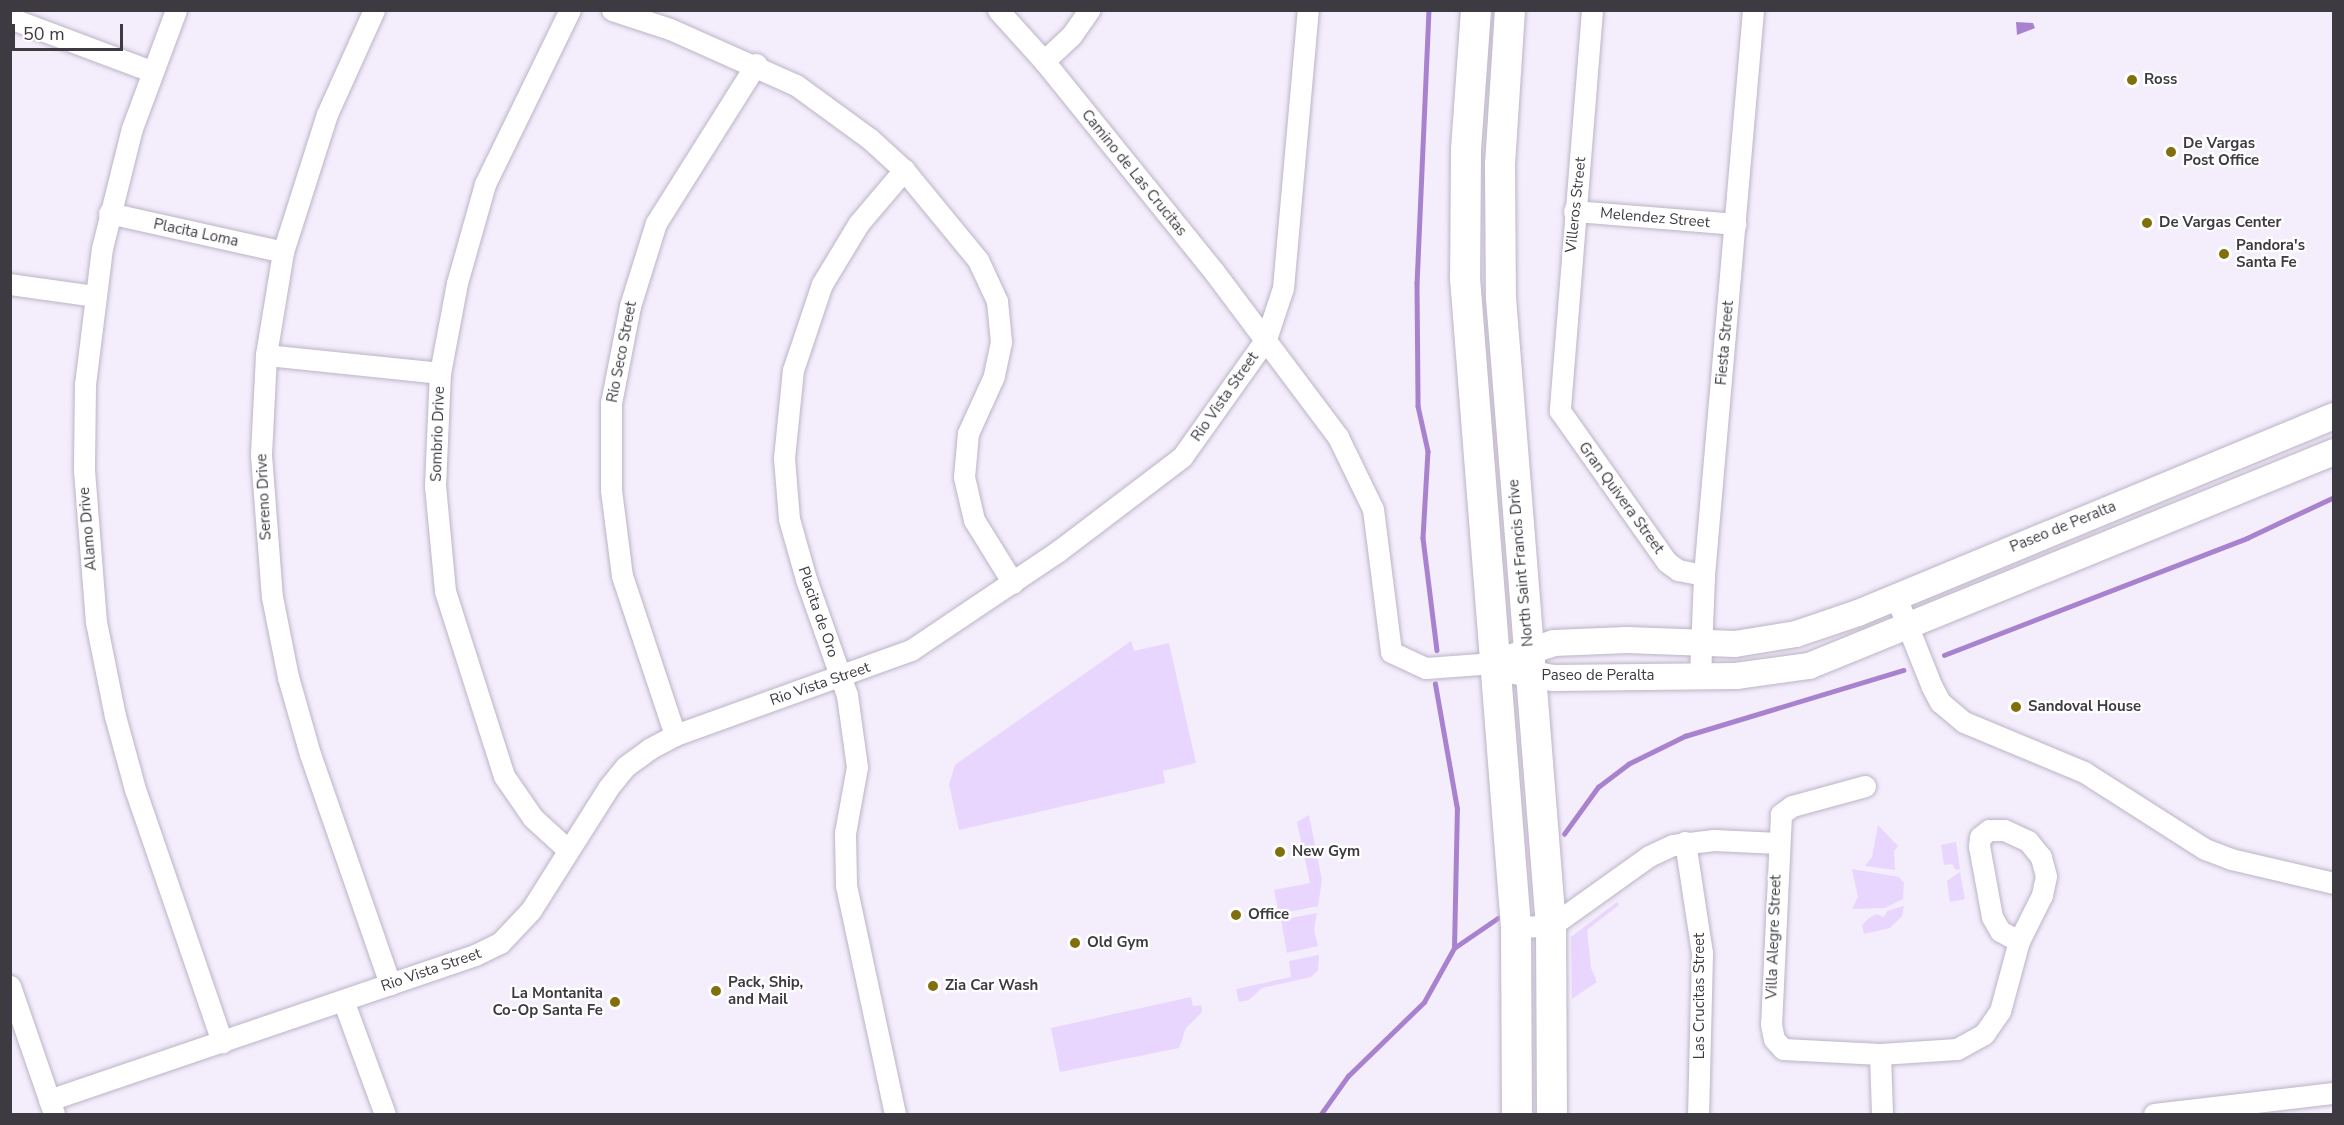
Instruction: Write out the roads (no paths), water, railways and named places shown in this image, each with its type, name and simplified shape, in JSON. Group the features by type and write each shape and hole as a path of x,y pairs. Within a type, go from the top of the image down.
{"highway":[{"path":"1476,10 1466,150 1466,278 1484,664 1516,927 1517,1114"},
{"name":"North Saint Francis Drive","path":"1510,10 1500,155 1501,298 1528,663 1551,926 1552,1114"}],"main road":[{"name":"Paseo de Peralta","path":"1528,663 1548,644 1590,640 1700,644 1775,640 1817,628 2334,416"},
{"name":"Paseo de Peralta","path":"1484,664 1528,663 1700,676 1751,675 1809,666 1914,639 2334,452"}],"street":[{"name":"Alamo Drive","path":"176,10 151,71 109,213 94,296 83,449 100,644 130,772 222,1042"},
{"name":"Sereno Drive","path":"374,10 327,114 283,252 266,355 261,455 263,516 280,637 310,754 390,984"},
{"name":"Sombrio Drive","path":"567,849 533,818 509,788 445,591 435,486 440,373 457,283 485,184 570,10"},
{"path":"612,10 756,64 831,110 904,170 971,249 985,270 997,301 1001,332 998,364 968,433 964,477 974,520 1013,583"},
{"name":"Camino de Las Crucitas","path":"998,10 1044,61 1266,339"},
{"path":"1044,61 1080,25 1089,10"},
{"name":"Rio Vista Street","path":"51,1108 222,1042 500,943 531,910 567,849 626,766 675,735 911,650 1013,583 1147,488 1182,457 1266,339 1283,288 1308,10"},
{"name":"Villeros Street","path":"1559,399 1592,10"},
{"name":"Fiesta Street","path":"1700,676 1704,575 1753,10"},
{"path":"10,18 151,71"},
{"name":"Rio Seco Street","path":"675,735 622,576 611,490 611,404 630,306 656,223 756,64"},
{"name":"Placita de Oro","path":"895,1114 846,885 845,833 857,767 847,695 806,579 789,519 784,458 793,370 822,284 859,223 904,170"},
{"name":"Melendez Street","path":"1574,212 1735,225"},
{"name":"Placita Loma","path":"109,213 283,252"},
{"path":"10,284 94,296"},
{"path":"1266,339 1338,437 1365,486 1377,525 1391,652 1426,669 1484,664"},
{"path":"266,355 440,373"},
{"name":"Gran Quivera Street","path":"1559,399 1565,421 1667,562 1678,570 1704,575"},
{"path":"1896,597 1940,702 1964,722 2084,772 2205,849 2231,859 2334,883"},
{"name":"Villa Alegre Street","path":"1865,786 1785,809 1779,820 1771,1024 1774,1039 1783,1049 1798,1053 1936,1053 1977,1040 2000,1011 2019,941 2045,888 2044,864 2028,841 2004,830 1989,830 1980,837 1979,846 1992,917 2000,931 2019,941"},
{"path":"1516,927 1551,926 1649,856 1685,842 1778,843"},
{"name":"Las Crucitas Street","path":"1685,842 1702,953 1698,1114"},
{"path":"10,986 51,1108"},
{"path":"343,1000 386,1114"},
{"path":"1880,1054 1882,1114"},
{"path":"2154,1114 2334,1094"}],"waterway":[{"path":"1429,10 1417,283 1418,406 1428,451 1423,538 1437,650"},
{"path":"1944,655 2247,538 2334,497"},
{"path":"1564,834 1598,787 1628,764 1685,736 1903,670"},
{"path":"1321,1114 1348,1076 1424,1002 1454,948 1457,809 1435,684"},
{"path":"1454,948 1498,918"}],"place":[{"name":"Ross","path":"2132,80"},
{"name":"De Vargas Post Office","path":"2171,152"},
{"name":"De Vargas Center","path":"2147,223"},
{"name":"Pandora's Santa Fe","path":"2224,254"},
{"name":"Sandoval House","path":"2016,707"},
{"name":"New Gym","path":"1280,852"},
{"name":"Office","path":"1236,915"},
{"name":"Old Gym","path":"1075,943"},
{"name":"Zia Car Wash","path":"933,986"},
{"name":"Pack, Ship, and Mail","path":"716,991"},
{"name":"La Montanita Co-Op Santa Fe","path":"615,1002"}]}
